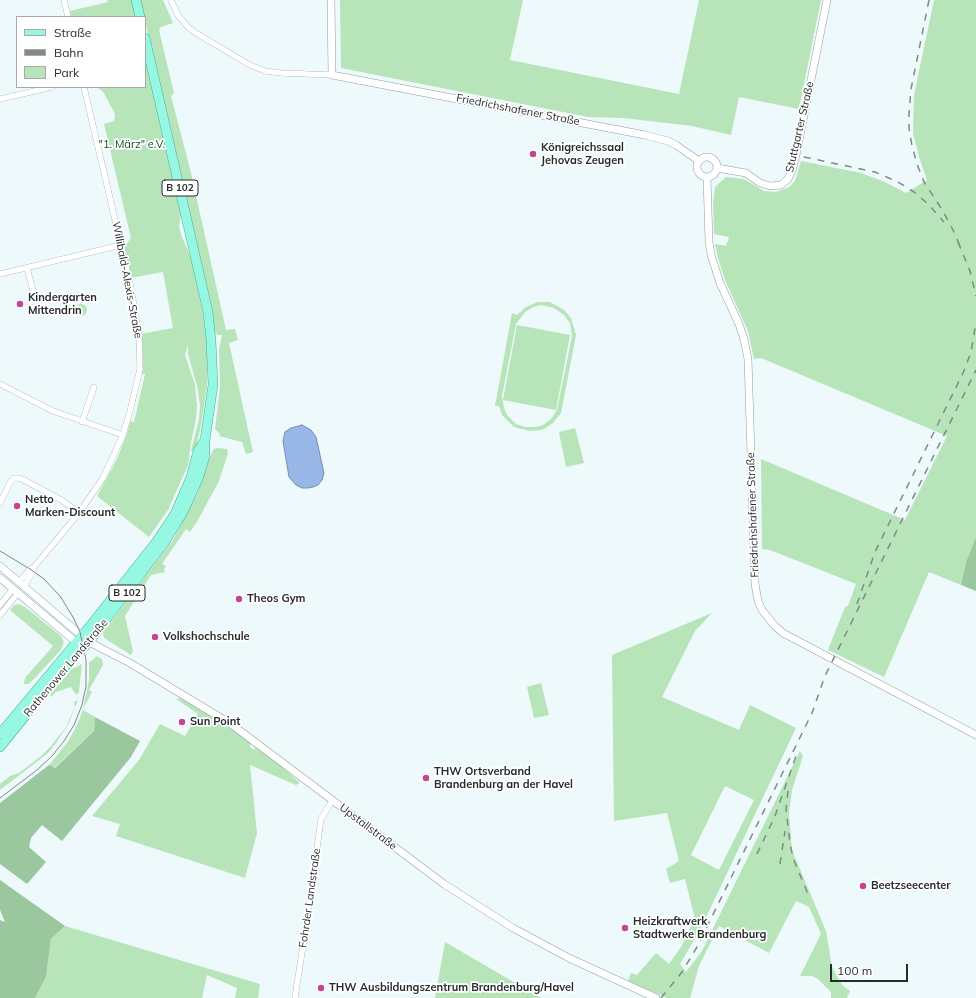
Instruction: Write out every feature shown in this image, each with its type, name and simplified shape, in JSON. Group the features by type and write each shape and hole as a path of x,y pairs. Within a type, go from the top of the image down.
{"main road":[{"path":"136,0 140,16"},
{"name":"Rathenower Landstraße","path":"0,734 164,543 183,512 198,479 206,450 205,440 213,385 208,312 146,42"},
{"name":"Rathenower Landstraße","path":"0,747 68,663 82,640"}],"street":[{"path":"64,0 68,16"},
{"path":"171,0 178,15 191,29 201,37 250,65 265,71 332,76 331,0"},
{"name":"Stuttgarter Straße","path":"717,168 746,173 760,183 770,186 781,184 790,175 796,155 827,0"},
{"name":"Friedrichshafener Straße","path":"332,76 645,135 668,141 699,161"},
{"path":"0,99 48,88"},
{"name":"Willibald-Alexis-Straße","path":"21,584 33,572 34,567 79,513 103,478 123,435 140,369 139,335 136,314 84,88"},
{"path":"704,157 711,157 716,162 717,168 714,175 707,178 698,172 696,166 704,157"},
{"name":"Friedrichshafener Straße","path":"707,178 709,242 711,255 720,283 740,329 748,359 755,584 758,601 762,610 774,625 783,633 976,735"},
{"path":"0,274 121,245"},
{"path":"27,268 35,298 30,303"},
{"path":"0,384 37,404 82,422 123,435"},
{"path":"82,422 94,387"},
{"path":"0,503 11,481 14,478 17,478 22,479 63,501 79,513"},
{"path":"0,566 82,640"},
{"path":"0,578 82,640"},
{"path":"0,615 21,584"},
{"path":"0,605 16,591"},
{"name":"Upstallstraße","path":"82,640 130,663 216,715 267,751 444,884 513,928 569,958 656,998"},
{"name":"Fohrder Landstraße","path":"295,998 321,819 332,801"}],"green space":[{"path":"107,0 133,0 136,16 71,16 70,11 108,2"},
{"path":"140,0 163,0 173,23 161,27 159,30 174,93 171,96 191,173 226,330 235,329 238,340 229,343 253,452 246,454 242,442 219,436 220,434 215,429 220,387 219,350 222,335 217,335 214,329 212,308 146,26 146,16 144,16"},
{"path":"340,0 523,0 510,60 679,94 699,0 821,0 799,109 739,97 731,135 692,126 623,118 588,117 341,68"},
{"path":"934,0 976,0 976,537 966,562 961,585 929,572 884,677 828,650 845,607 848,606 856,584 770,550 762,549 761,459 905,520 947,436 761,358 754,359 748,331 725,280 718,258 715,244 726,246 729,237 714,234 713,204 715,187 726,177 744,179 764,191 776,192 789,187 795,181 801,161 861,173 885,182 906,193 927,180 913,133 914,95"},
{"name":"\"1. März\" e.V.","path":"146,62 181,214 179,227 192,260 203,314 207,343 207,387 195,452 191,451 199,419 200,405 197,386 188,354 188,345 185,355 195,385 197,406 188,465 168,510 149,537 97,496 117,459 128,431 130,421 134,422 145,374 141,374 143,352 141,334 173,328 163,272 131,278 124,247 131,238 104,124 114,121 115,114 104,93 98,88 146,88"},
{"path":"538,302 550,302 564,310 571,318 576,335 561,413 553,423 542,430 529,431 514,427 502,415 499,406 495,406 512,313 517,315 526,307","holes":["541,305 554,308 564,315 570,323 572,336 557,410 551,419 543,425 536,427 525,427 516,424 507,415 502,396 516,324 525,312 533,307"]},
{"path":"79,304 83,304 87,310 83,316 79,316 75,312 75,308"},
{"path":"517,325 570,335 556,410 503,400"},
{"path":"575,428 584,463 566,467 559,432"},
{"path":"214,449 227,449 228,453 219,481 198,520 190,532 186,529 162,564 166,566 164,569 165,572 151,575 125,616 133,651 131,655 104,638 103,633 173,540 198,492 211,454"},
{"path":"976,537 976,591 961,585 966,562"},
{"path":"18,604 25,607 61,636 64,642 60,651 28,684 24,684 25,678 53,646 10,610 14,605"},
{"path":"712,613 695,631 662,697 739,730 750,705 796,728 700,930 680,964 686,972 702,951 800,751 803,756 792,790 789,814 792,850 826,931 832,967 842,985 850,991 847,998 831,998 831,992 818,979 812,976 800,976 821,934 809,907 796,901 769,953 719,926 699,966 690,998 667,998 628,981 631,973 637,975 656,953 669,964 681,947 695,919 685,879 670,883 666,869 679,861 667,813 614,821 612,655","holes":["725,786 754,800 719,870 691,855"]},
{"path":"96,656 102,659 103,665 89,690 92,692 83,709 89,680 89,662"},
{"path":"82,664 79,692 76,695 71,687 56,692 51,697 50,694 72,669"},
{"path":"541,683 549,715 534,718 527,687"},
{"path":"181,698 251,742 250,747 254,750 256,746 300,783 296,785 250,765 257,833 245,878 116,836 120,824 92,816 139,760 160,724 185,736 198,714 176,699"},
{"path":"78,700 69,723 49,752 0,790 0,784 10,776 19,773 40,757 51,746 66,727 75,707 74,702"},
{"path":"83,710 95,717 94,731 54,768 49,765 67,743"},
{"path":"95,717 140,741 131,757 62,841 42,825 31,838 29,847 46,862 27,884 0,864 0,803 49,765 55,768 94,731"},
{"path":"0,880 65,926 51,939 46,977 35,998 0,998 0,920 5,922 0,910"},
{"path":"65,926 260,984 258,998 235,998 237,988 207,975 202,998 35,998 46,977 51,939"},
{"path":"445,942 541,998 435,998"}],"water":[{"path":"302,425 311,430 316,437 324,473 322,480 318,485 308,488 302,488 296,485 289,477 283,441 285,432 291,428"}],"tram line":[{"path":"0,551 44,579 60,596 80,632 86,660 86,686 82,705 74,725 52,756 37,770 0,798"}],"railway":[{"path":"929,0 911,89 909,128 912,146 924,182 943,211 960,246"},
{"path":"790,154 875,172 898,182 914,192 928,204 944,222"},
{"path":"958,242 970,271 976,296"},
{"path":"857,604 875,552 963,373 971,352 976,322"},
{"path":"661,998 682,972 697,947 812,713 825,676 976,370"},
{"path":"757,854 775,816 796,756"},
{"path":"788,791 786,809 793,858 810,899"},
{"path":"780,864 785,831"}],"place":[{"name":"Königreichssaal Jehovas Zeugen","path":"533,154"},
{"name":"Kindergarten Mittendrin","path":"20,304"},
{"name":"Netto Marken-Discount","path":"17,506"},
{"name":"Theos Gym","path":"239,599"},
{"name":"Volkshochschule","path":"155,637"},
{"name":"Sun Point","path":"182,722"},
{"name":"THW Ortsverband Brandenburg an der Havel","path":"426,778"},
{"name":"Beetzseecenter","path":"863,886"},
{"name":"Heizkraftwerk Stadtwerke Brandenburg","path":"625,928"},
{"name":"THW Ausbildungszentrum Brandenburg/Havel","path":"321,988"}]}
